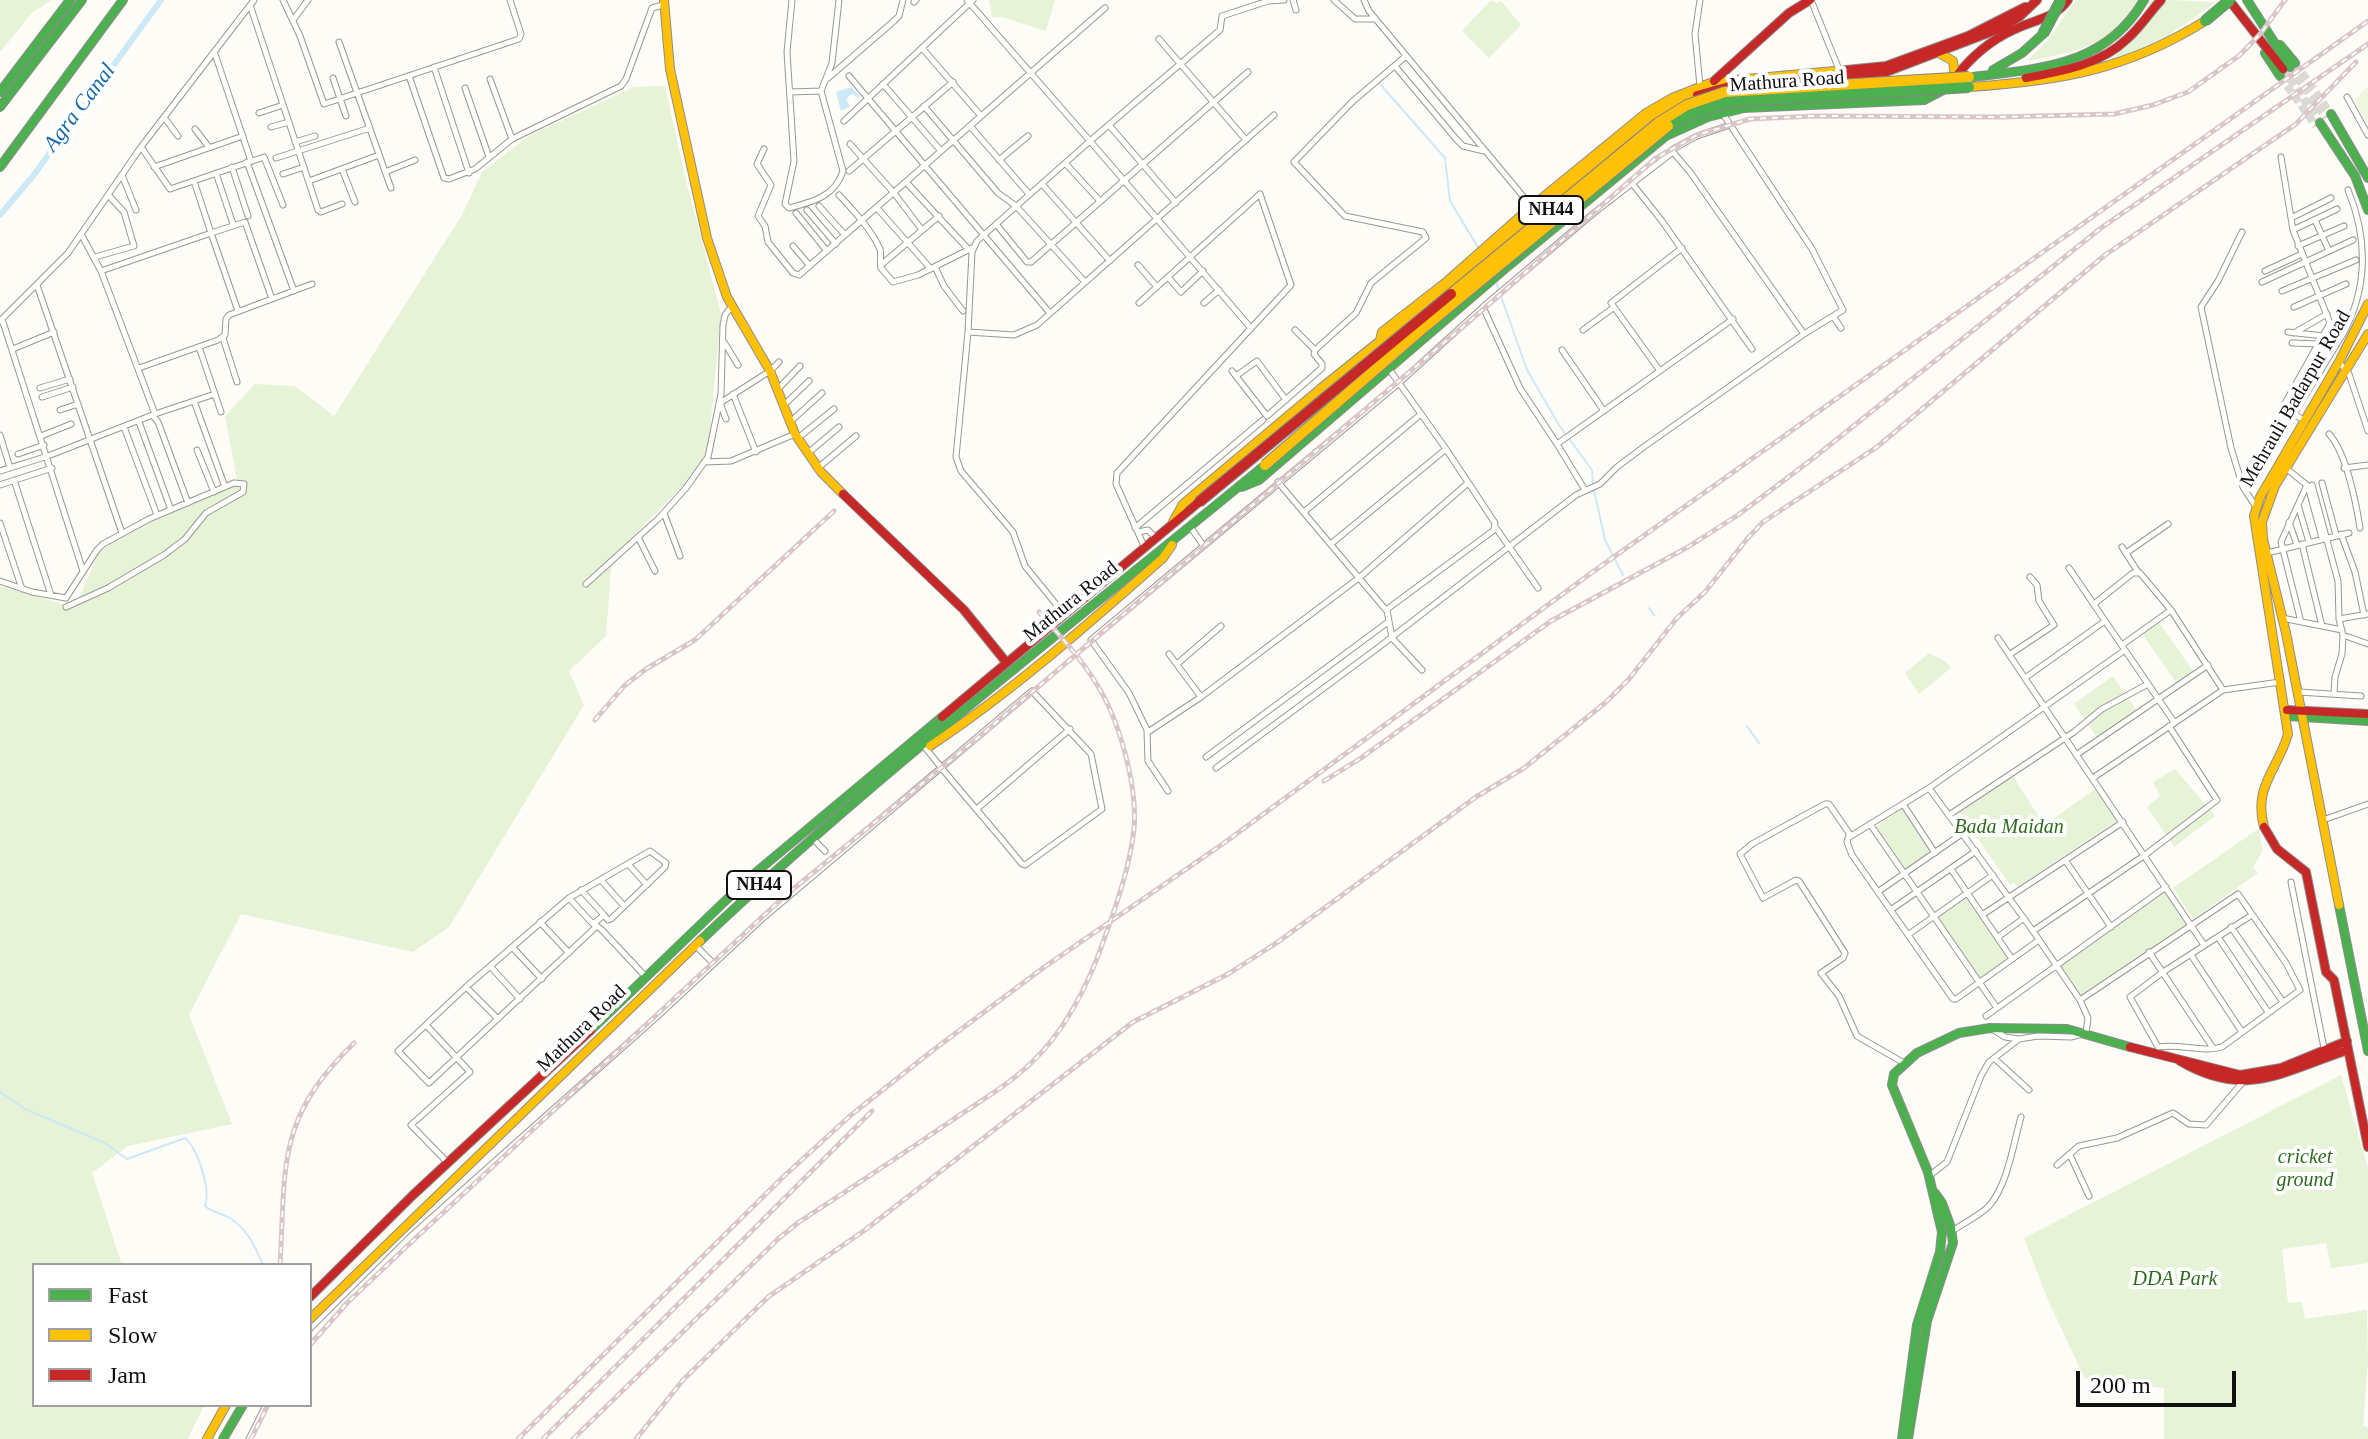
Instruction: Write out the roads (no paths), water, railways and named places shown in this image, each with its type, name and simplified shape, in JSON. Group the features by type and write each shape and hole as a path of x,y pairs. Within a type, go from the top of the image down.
{"main road":[{"path":"0,92 70,0"},
{"path":"0,107 82,0"},
{"path":"0,167 123,0"},
{"path":"1703,89 1777,23 1811,0"},
{"path":"1713,82 1871,69 1916,56 2009,17 2034,0"},
{"name":"Mathura Road","path":"1171,525 1183,504 1516,231 1534,210 1573,178 1672,104 1703,89 1886,72 2001,28 2019,17 2034,0"},
{"name":"Mathura Road","path":"312,1295 748,879 1155,537 1646,132 1687,105 1725,92 1973,77 2003,65 2022,53 2047,28 2061,0"},
{"name":"Mathura Road","path":"1240,487 1259,480 1528,249 1666,136 1708,117 1744,108 1928,98 1944,90 1979,50 2026,24 2053,16 2068,0"},
{"path":"1973,77 2066,60 2098,50 2123,33 2135,19 2144,0"},
{"path":"1981,87 2057,72 2106,56 2132,35 2161,0"},
{"path":"2248,0 2254,20 2287,69 2260,45 2264,36"},
{"path":"664,2 670,69 701,215 732,306 770,371 796,436 818,468 964,610 1006,662"},
{"path":"2232,2 2254,20"},
{"name":"Mathura Road","path":"312,1317 757,887 912,755 1240,487 1421,330 1664,128 1692,114 1728,102 2058,80 2124,63 2191,31 2232,2"},
{"path":"1934,54 1943,53 1953,60 1956,71 1952,81"},
{"path":"1886,72 1890,101"},
{"path":"2367,177 2323,120 2367,205"},
{"path":"1573,178 1587,200"},
{"path":"1483,255 1534,210"},
{"path":"1516,231 1528,249"},
{"name":"Mehrauli Badarpur Road","path":"2368,304 2343,365 2266,506 2262,522 2322,820 2362,992 2368,1051"},
{"name":"Mehrauli Badarpur Road","path":"2368,334 2304,420 2260,497 2256,508 2255,533 2282,681 2288,734 2260,793 2262,816 2269,838 2280,857 2306,872 2326,972 2334,980 2368,1147"},
{"path":"2287,713 2368,721"},
{"path":"2302,714 2368,714"},
{"path":"1902,1439 1917,1325 1942,1243 1929,1176 1892,1085 1894,1074 1904,1063 1917,1053 1959,1033 1991,1028 2054,1028 2086,1033 2180,1061 2211,1077 2242,1083 2268,1080 2347,1046"},
{"path":"2180,1061 2195,1062 2225,1073 2248,1075 2276,1069 2324,1048 2347,1046"},
{"path":"1908,1439 1927,1321 1953,1243 1942,1203 1933,1191"},
{"path":"207,1439 225,1407"},
{"path":"223,1439 242,1407"}],"street":[{"path":"283,0 323,102 519,39 521,34 510,0"},
{"path":"293,20 308,0"},
{"path":"792,0 787,52 794,161 785,204 789,208 823,197 840,181 843,171 821,91 832,63 839,0"},
{"path":"827,79 899,16 903,0"},
{"path":"839,195 862,221 880,251 880,265 893,282 933,268 971,248 1029,194 1220,30 1222,16 1268,1 1284,0"},
{"path":"1293,0 1296,10"},
{"path":"1334,0 1355,19 1376,19"},
{"path":"1364,0 1376,19 1534,210"},
{"path":"1700,0 1695,34 1703,89"},
{"path":"1811,0 1840,72"},
{"path":"844,121 970,1 1250,327"},
{"path":"83,571 52,468 1,320 68,253 141,147 252,2"},
{"path":"252,2 319,212 342,204"},
{"path":"409,76 447,180 469,173 512,139 624,83 652,8 664,2"},
{"path":"764,149 757,164 771,188 758,216 765,226 768,242 793,273 799,275 1105,8"},
{"path":"1159,39 1246,140"},
{"path":"339,42 391,188"},
{"path":"922,48 981,116"},
{"path":"215,54 294,291"},
{"path":"1315,350 1356,313 1371,283 1426,237 1423,232 1345,216 1294,162 1352,102 1406,56"},
{"path":"1395,66 1463,146 1485,151"},
{"path":"434,67 469,173"},
{"path":"996,224 1028,263 1248,72"},
{"path":"849,76 1049,312"},
{"path":"333,78 346,116"},
{"path":"490,79 512,139"},
{"path":"849,171 953,82"},
{"path":"883,84 941,151"},
{"path":"465,88 489,157"},
{"path":"790,92 821,91"},
{"path":"2347,97 2368,135"},
{"path":"259,113 283,105"},
{"path":"924,106 998,193 1016,206 1085,282"},
{"path":"1216,768 1622,463 1804,334 1843,310 1812,249 1722,113"},
{"path":"968,332 1009,335 1037,325 1274,115"},
{"path":"164,117 178,136"},
{"path":"271,127 289,122"},
{"path":"1109,125 1176,203"},
{"path":"1168,791 1148,761 1147,731 1129,693 1091,640 1399,383 1500,292 1631,182 1673,149 1697,136 1730,125"},
{"path":"970,126 1029,194"},
{"path":"276,158 370,128"},
{"path":"195,129 208,146"},
{"path":"154,167 243,136"},
{"path":"295,142 315,136"},
{"path":"999,160 1028,136"},
{"path":"850,144 922,230"},
{"path":"141,147 170,189 265,158 283,205"},
{"path":"1673,152 1684,163 1804,334"},
{"path":"309,181 379,155"},
{"path":"2281,157 2293,230 2330,326 2284,405 2304,420"},
{"path":"385,172 415,160"},
{"path":"1065,163 1100,201"},
{"path":"232,167 248,216"},
{"path":"283,174 304,167"},
{"path":"342,169 355,202"},
{"path":"216,173 233,224"},
{"path":"122,175 136,210"},
{"path":"194,181 238,311"},
{"path":"906,182 971,248 958,463 961,471 1011,529 1025,566 1064,614"},
{"path":"1631,182 1682,248 1752,349"},
{"path":"1042,184 1110,261"},
{"path":"2246,492 2343,334 2360,291 2363,243 2348,190"},
{"path":"1139,303 1260,194 1291,285 1117,473 1116,484 1144,547"},
{"path":"95,257 134,246 124,212 109,196"},
{"path":"2291,218 2331,198"},
{"path":"1587,200 1595,212"},
{"path":"819,206 845,235"},
{"path":"877,208 933,268 963,311"},
{"path":"2293,230 2337,209"},
{"path":"807,210 836,244"},
{"path":"796,213 827,251"},
{"path":"880,265 939,216"},
{"path":"2315,220 2329,251"},
{"path":"101,271 245,222 272,299"},
{"path":"2298,246 2344,226"},
{"path":"2242,232 2201,307 2231,448 2246,492 2256,508"},
{"path":"81,234 101,271 188,503"},
{"path":"2262,282 2353,240"},
{"path":"793,246 810,266"},
{"path":"1660,371 1613,308 1612,300 1682,248"},
{"path":"2265,271 2302,254"},
{"path":"2282,291 2356,260"},
{"path":"1138,265 1157,287"},
{"path":"1168,277 1181,292 1203,271"},
{"path":"237,382 223,337 227,316 312,284"},
{"path":"2294,307 2346,284"},
{"path":"37,285 122,533"},
{"path":"1204,303 1219,290"},
{"path":"586,584 664,513 686,488 711,450 720,403 725,315 732,306"},
{"path":"1483,307 1520,388 1591,488"},
{"path":"1583,330 1613,308"},
{"path":"2324,336 2291,332 2327,314"},
{"path":"1833,316 1841,328"},
{"path":"1559,443 1733,319"},
{"path":"1286,400 1257,361 1234,374 1267,416 1286,400 1322,368 1315,350 1295,330"},
{"path":"13,349 54,332"},
{"path":"139,368 223,337"},
{"path":"723,341 738,365"},
{"path":"2292,343 2320,344"},
{"path":"199,347 221,412"},
{"path":"1562,350 1604,411"},
{"path":"720,403 779,362"},
{"path":"2343,365 2365,406 2368,431"},
{"path":"778,389 800,366"},
{"path":"1389,369 1538,588"},
{"path":"40,388 70,379"},
{"path":"784,405 809,381"},
{"path":"42,397 73,387"},
{"path":"790,422 822,393"},
{"path":"0,471 215,394"},
{"path":"733,394 756,452"},
{"path":"194,401 225,487"},
{"path":"720,403 726,419"},
{"path":"60,410 78,404"},
{"path":"704,462 723,463 796,436 834,409"},
{"path":"1304,512 1421,414"},
{"path":"1136,530 1263,420"},
{"path":"139,422 171,510"},
{"path":"41,436 71,424"},
{"path":"124,427 157,515"},
{"path":"807,454 839,427"},
{"path":"2329,434 2338,445 2360,528"},
{"path":"0,435 10,468"},
{"path":"818,468 856,436"},
{"path":"18,454 44,445"},
{"path":"1332,543 1446,449"},
{"path":"197,450 214,492"},
{"path":"2344,468 2368,465"},
{"path":"0,485 52,468"},
{"path":"2286,468 2309,485 2338,581 2342,654 2334,681 2334,694"},
{"path":"14,480 51,595"},
{"path":"241,482 245,488 206,513 185,539 164,555 108,588 66,607 66,598 99,547 157,515 214,492 241,482"},
{"path":"1278,482 1387,610 1392,638 1422,670"},
{"path":"1147,731 1201,697 1360,577 1468,483"},
{"path":"2322,483 2355,571 2366,614 2339,619"},
{"path":"2301,622 2281,549 2289,521 2309,485"},
{"path":"2298,504 2302,543 2322,626"},
{"path":"664,513 680,556"},
{"path":"2289,521 2302,543"},
{"path":"2168,524 2124,550 2138,572 2171,610 2223,690"},
{"path":"0,525 22,589"},
{"path":"1191,528 1203,545"},
{"path":"1387,610 1496,528"},
{"path":"1136,530 1148,530 1155,537"},
{"path":"2267,553 2342,534"},
{"path":"638,537 655,571"},
{"path":"2033,931 2145,855 2217,800 2159,699 2069,568"},
{"path":"2094,604 2138,572"},
{"path":"2009,655 2054,625 2039,601 2037,585 2030,577"},
{"path":"0,581 66,598"},
{"path":"2039,940 1953,999 1852,855 1847,842 1849,835 1929,788 2044,708 2171,610"},
{"path":"2282,618 2342,632 2368,644"},
{"path":"2025,678 2105,621"},
{"path":"1206,757 1388,622"},
{"path":"1177,664 1221,626"},
{"path":"1998,638 2204,945"},
{"path":"1169,654 1201,697"},
{"path":"2076,755 2208,665"},
{"path":"2093,778 2223,690 2282,681"},
{"path":"1949,815 2064,739 2102,709 2148,684"},
{"path":"312,1335 412,1235 831,859 941,767 1032,691 1070,729 1093,758 1102,806 1100,812 1025,865 978,808 941,767 924,747"},
{"path":"2298,693 2361,696"},
{"path":"978,808 1070,729"},
{"path":"1929,788 2033,931 2080,1000 2088,1018 2086,1033 2071,1037 2019,1039 2005,1037 1991,1028"},
{"path":"1849,835 1827,803 1752,844 1740,854 1763,898 1799,881 1845,953 1843,958 1821,973 1843,1005 1855,1033 1904,1063"},
{"path":"1903,804 1935,853"},
{"path":"2322,820 2368,804"},
{"path":"1982,915 2123,822"},
{"path":"1870,824 1997,1008"},
{"path":"1879,891 1963,833"},
{"path":"813,839 825,851"},
{"path":"581,890 609,920 666,863 650,851 581,890 569,898 398,1051 429,1083 542,979 604,915"},
{"path":"1892,909 1976,851"},
{"path":"2065,860 2111,927"},
{"path":"628,864 647,885"},
{"path":"1951,869 2012,959"},
{"path":"1909,934 1993,875"},
{"path":"601,879 624,906"},
{"path":"2291,882 2324,1048"},
{"path":"1986,1016 2166,887"},
{"path":"2080,1000 2236,894 2287,965 2300,990"},
{"path":"569,898 646,977"},
{"path":"2252,915 2163,972 2129,998 2158,1047 2222,1047 2300,990 2313,989"},
{"path":"1998,937 2024,918"},
{"path":"540,922 569,953"},
{"path":"2231,927 2283,1002"},
{"path":"2218,936 2268,1012"},
{"path":"695,945 714,964"},
{"path":"513,948 542,979"},
{"path":"2149,952 2214,1049"},
{"path":"2191,955 2242,1032"},
{"path":"490,966 520,999"},
{"path":"466,987 498,1019"},
{"path":"426,1025 470,1072 411,1125 447,1163"},
{"path":"1929,1176 1947,1162 1981,1076 1994,1058 2019,1039"},
{"path":"1994,1058 2029,1090"},
{"path":"2057,1165 2079,1146 2117,1138 2173,1113 2189,1124 2206,1125 2242,1083"},
{"path":"1952,1231 1986,1209 1993,1200 2021,1117"},
{"path":"2070,1155 2089,1196"},
{"path":"249,1439 265,1407"}],"water":[{"path":"851,87 860,96 859,99 853,94 849,96 846,100 850,106 841,111 836,92"}],"waterway":[{"name":"Agra Canal","path":"0,215 33,176 161,0"},
{"path":"1380,84 1445,158 1450,201 1479,249"},
{"path":"1495,279 1527,370 1559,425 1592,470 1593,484"},
{"path":"1594,490 1605,540 1623,575"},
{"path":"1649,608 1654,615"},
{"path":"1747,726 1759,743"},
{"path":"0,1092 25,1109 103,1142 127,1159 185,1138 202,1170 205,1206 240,1226 262,1263"}],"tunnel":[{"path":"2295,63 2331,114"},
{"path":"2290,67 2326,118"},
{"path":"2283,69 2320,123"},
{"path":"2280,76 2316,126"}],"railway":[{"path":"312,1343 347,1303 405,1248 786,895 980,736 1479,313 1656,158 1697,135 1750,119 2114,114 2153,105 2188,92 2240,55 2285,0"},
{"path":"518,1439 783,1177 851,1115 932,1051 1043,968 1224,843 1594,571 2368,21"},
{"path":"1324,781 1361,758 1551,621 1688,547 1738,515 2101,228 2368,44"},
{"path":"636,1439 683,1380 768,1297 865,1230 1133,1022 1228,974 1278,942 1476,797 1524,768 1605,703 1629,679 1677,618 1705,592 1763,522 1877,447 2105,255 2296,124 2356,62"},
{"path":"595,720 624,686 695,640 834,511"},
{"path":"573,1439 778,1239 1012,1080 1043,1051 1076,1004 1100,952 1123,882 1134,829 1133,793 1125,753 1104,698 1083,664 1039,612"},
{"path":"280,1263 285,1170 298,1120 310,1096 354,1043"},
{"path":"543,1439 872,1111"},
{"path":"251,1439 267,1407"}],"park label":[{"name":"Bada Maidan","path":"2009,828"},
{"name":"cricket ground","path":"2305,1170"},
{"name":"DDA Park","path":"2175,1280"}]}
